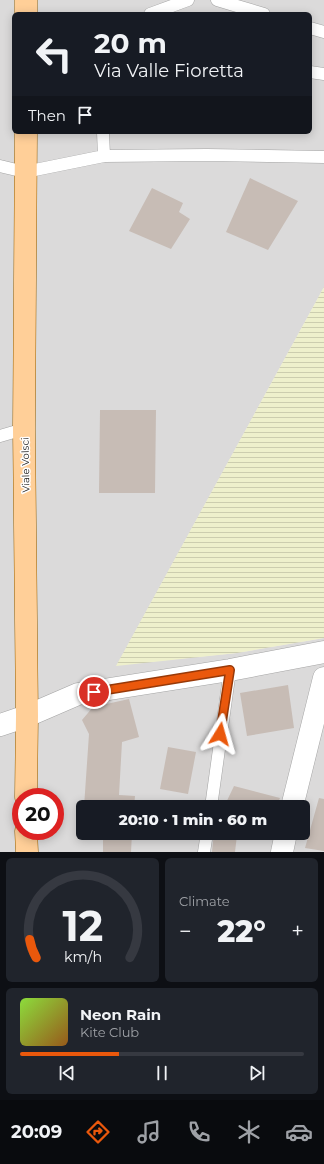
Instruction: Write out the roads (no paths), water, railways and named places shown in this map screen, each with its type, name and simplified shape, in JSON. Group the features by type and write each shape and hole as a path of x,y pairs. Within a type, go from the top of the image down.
{"main road":[{"path":"26,0 26,12"},
{"name":"Viale Volsci","path":"26,134 24,429 28,716 26,788"},
{"path":"26,840 27,852"}],"street":[{"path":"0,725 28,716 78,694 230,670 324,652"},
{"path":"294,800 324,678"},
{"path":"282,852 285,840"}],"lane":[{"path":"155,12 188,0"},
{"path":"217,0 246,11"},
{"path":"312,29 324,32"},
{"path":"312,72 324,74"},
{"path":"103,134 104,156"},
{"path":"0,166 25,172 104,156 207,155 324,158"},
{"path":"0,436 24,429"},
{"path":"211,800 230,670"},
{"path":"204,852 206,840"}]}
